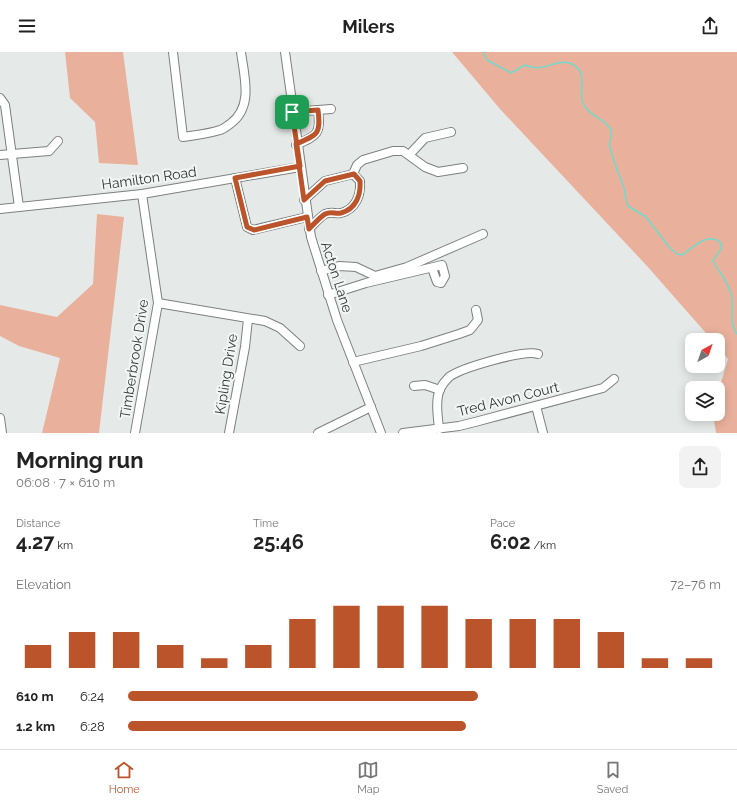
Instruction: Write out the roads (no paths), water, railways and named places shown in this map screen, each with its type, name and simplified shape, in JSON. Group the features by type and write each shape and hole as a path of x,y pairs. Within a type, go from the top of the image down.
{"street":[{"path":"173,52 183,137 222,130 233,122 241,112 246,100 240,52"},
{"name":"Acton Lane","path":"285,52 296,144 309,229 328,295 381,433"},
{"path":"0,98 6,105 18,207"},
{"path":"292,112 331,109"},
{"path":"296,144 314,137 318,133 320,124 318,110"},
{"path":"410,154 424,138 451,132"},
{"path":"0,155 49,151 58,141"},
{"path":"354,174 357,165 363,160 393,151 403,151 410,154 425,167 438,172 463,168"},
{"name":"Hamilton Road","path":"0,209 142,194 300,166"},
{"path":"304,200 325,181 354,174"},
{"path":"309,229 325,214 331,212 341,213 357,201 361,191 360,181 354,174"},
{"path":"235,178 247,227 254,230 307,217"},
{"name":"Timberbrook Drive","path":"135,433 158,303 142,194"},
{"path":"321,271 338,266 356,267 375,276 407,267 483,234"},
{"path":"328,295 366,283 432,268"},
{"path":"158,303 274,325 289,335 300,346"},
{"path":"353,362 421,346 470,330 478,320 476,310"},
{"name":"Kipling Drive","path":"229,433 245,347 248,319"},
{"path":"439,429 438,399 440,390 449,377 465,369 526,352 538,354"},
{"name":"Tred Avon Court","path":"403,433 458,426 603,388 614,379"},
{"path":"414,386 425,385 440,390"},
{"path":"536,406 543,433"},
{"path":"318,433 371,407"},
{"path":"0,418 2,433"}],"waterway":[{"path":"483,52 487,60 511,73 525,65 538,68 560,62 566,62 577,67 582,76 582,98 585,107 605,123 611,130 610,148 624,188 628,206 646,217 669,247 677,254 682,255 695,245 705,240 711,239 721,243 721,249 713,261 730,290 732,299 732,320 734,330 737,334"}]}
